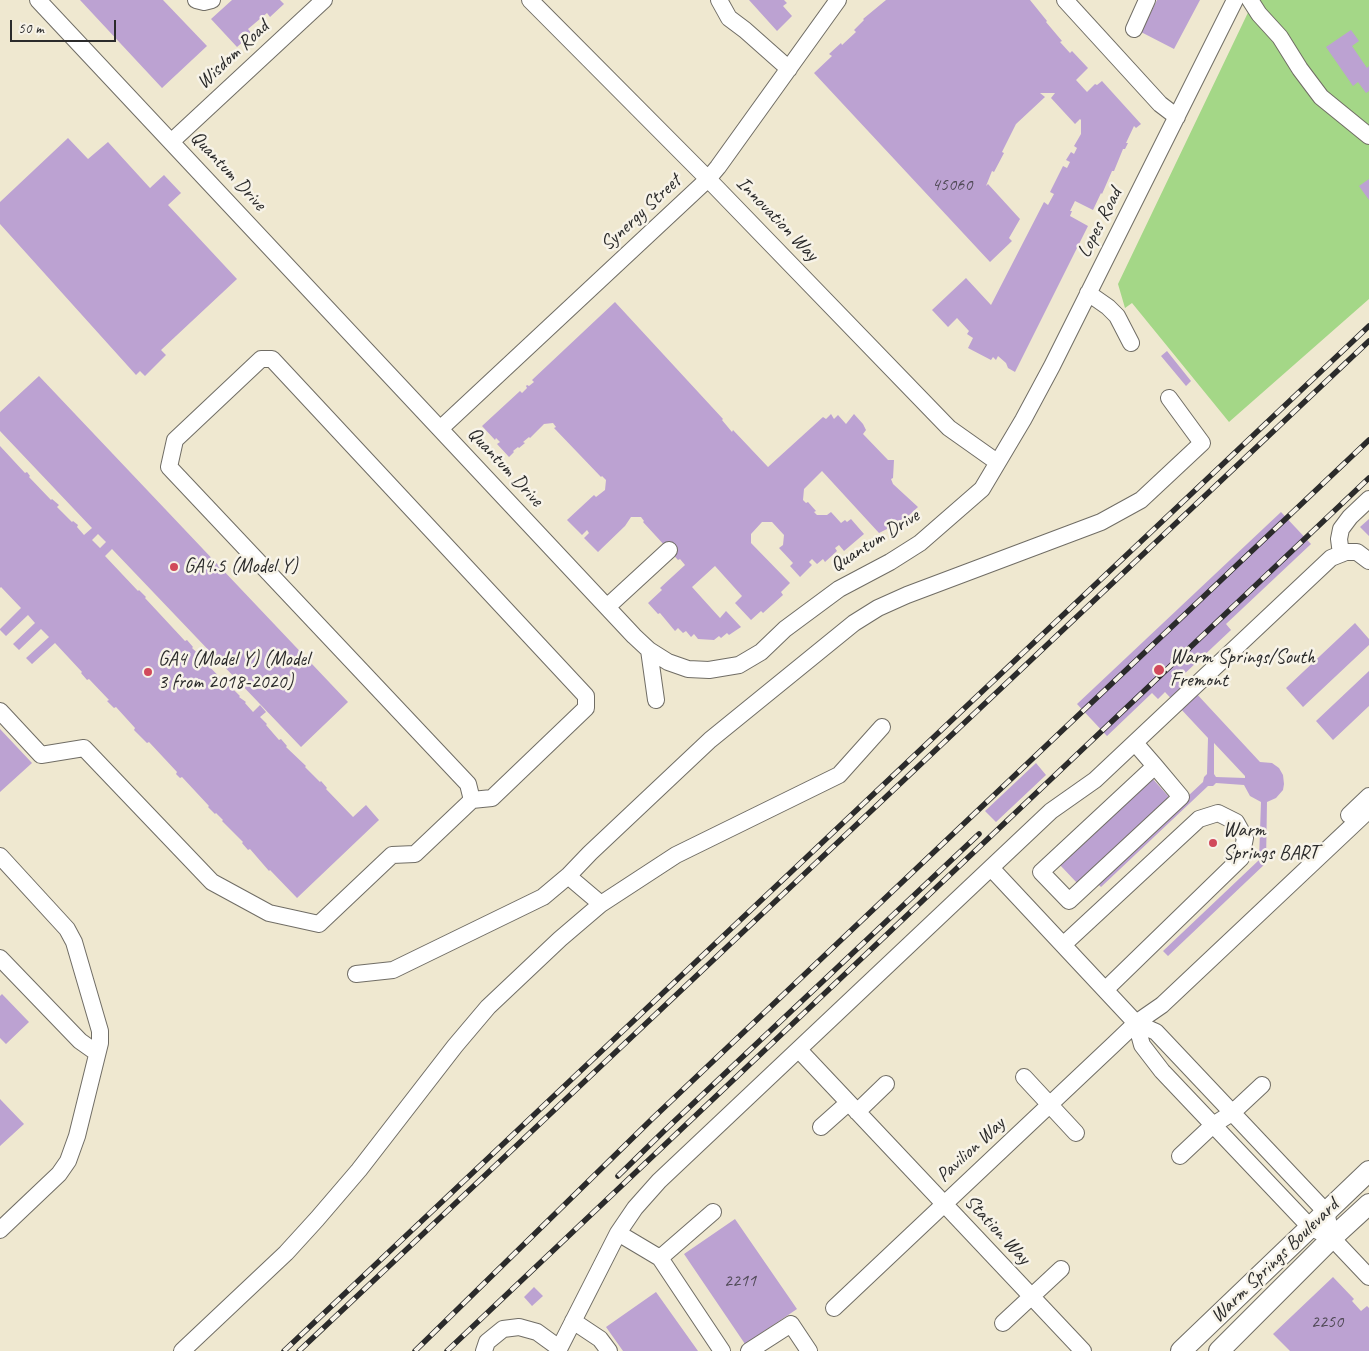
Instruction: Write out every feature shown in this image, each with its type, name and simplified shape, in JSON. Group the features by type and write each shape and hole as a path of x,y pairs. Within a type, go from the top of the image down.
{"main road":[{"name":"Warm Springs Boulevard","path":"1181,1351 1369,1171"},
{"name":"Warm Springs Boulevard","path":"1219,1351 1332,1238 1369,1204"}],"street":[{"name":"Quantum Drive","path":"38,0 607,607 649,650 668,662 688,669 709,670 739,665 762,652 786,629 839,589 890,562 920,543 982,489 997,462"},
{"path":"196,0 204,2 212,0"},
{"name":"Wisdom Road","path":"171,142 324,0"},
{"name":"Innovation Way","path":"532,0 949,428 997,462"},
{"path":"719,0 729,18 789,69"},
{"name":"Synergy Street","path":"440,429 708,179 838,0"},
{"path":"1065,0 1160,104 1177,117"},
{"path":"1134,29 1147,0"},
{"name":"Lopes Road","path":"997,462 1027,412 1235,0"},
{"path":"1250,0 1259,14 1280,37 1321,97 1369,136"},
{"path":"1088,293 1117,316 1131,343"},
{"path":"0,712 41,755 84,748 212,882 269,913 319,924 392,854 415,854 472,800 492,798 586,708 586,696 272,359 261,359 175,440 169,467 468,784 472,800"},
{"path":"356,974 387,972 401,967 543,897 568,876 710,740 854,623 878,608 907,595 1100,522 1141,500 1202,443 1169,398"},
{"path":"1355,555 1339,539 1341,529 1350,517 1369,499"},
{"path":"607,607 669,550"},
{"path":"484,1351 487,1342 503,1329 519,1327 537,1332 559,1350 618,1233 646,1195 1051,811 1090,785 1331,558 1355,555"},
{"path":"649,650 656,700"},
{"path":"182,1351 286,1253 317,1220 488,1007 560,939 600,904 676,855 839,775 882,727"},
{"path":"1135,743 1155,766 1180,796 1069,901 1041,872 1155,766"},
{"name":"Pavilion Way","path":"834,1308 1136,1023 1156,998 1369,796"},
{"name":"Pavilion Way","path":"1136,1023 1162,1005 1369,810"},
{"path":"1064,945 1199,819 1218,813 1236,822 1245,838 1241,858 1105,990"},
{"path":"0,856 67,929 74,942 100,1031 100,1043 78,1136 68,1161 59,1174 0,1230"},
{"path":"990,868 1136,1023 1156,1032 1326,1212 1332,1238"},
{"path":"568,876 600,904"},
{"path":"0,958 80,1041 97,1053"},
{"path":"1136,1023 1142,1045 1162,1071 1310,1227 1332,1238 1369,1278"},
{"name":"Station Way","path":"799,1050 1083,1351"},
{"path":"1024,1077 1076,1133"},
{"path":"821,1128 886,1084"},
{"path":"1180,1156 1213,1125 1232,1113 1262,1085"},
{"path":"660,1258 713,1212"},
{"path":"618,1233 660,1258 722,1351"},
{"path":"1003,1323 1061,1269"},
{"path":"573,1321 600,1338 609,1351"},
{"path":"749,1351 791,1324 809,1351"}],"green space":[{"path":"1254,0 1369,0 1369,299 1229,422 1132,303 1125,308 1118,284"}],"building":[{"path":"80,0 163,0 207,46 162,88"},
{"path":"232,0 280,0 284,4 270,17 267,13 248,29 252,34 237,47 211,19"},
{"path":"749,0 784,0 787,3 783,6 792,16 777,31"},
{"path":"886,0 1030,0 1062,41 1060,42 1070,53 1072,51 1088,68 1076,80 1087,92 1095,84 1097,85 1102,81 1141,124 1136,128 1134,126 1126,143 1128,143 1125,149 1123,149 1114,171 1112,171 1093,210 1075,201 1070,211 1072,211 1070,216 1088,226 1015,372 1008,368 1006,363 998,356 996,360 993,357 991,360 968,348 973,338 967,334 969,331 957,318 948,327 932,310 966,278 991,305 1044,202 1048,205 1054,194 1050,192 1063,166 1067,168 1070,162 1066,160 1071,152 1074,154 1077,148 1074,146 1081,134 1081,120 1075,124 1051,98 1055,93 1040,93 1045,97 1016,124 1002,152 1004,153 994,172 992,171 986,186 988,184 1020,219 1009,238 1012,241 990,262 814,73 832,56 829,54 856,32 854,30 863,19"},
{"path":"1157,0 1200,0 1174,49 1141,32"},
{"path":"1351,30 1359,41 1352,46 1367,68 1369,66 1369,91 1366,93 1358,82 1353,86 1326,47"},
{"path":"68,138 88,159 108,142 150,188 164,175 181,193 168,205 237,279 161,350 166,355 145,376 140,371 136,375 0,224 0,202"},
{"path":"1369,179 1369,200 1359,186"},
{"path":"615,302 723,419 732,432 733,430 768,467 823,417 826,419 831,414 834,419 838,415 846,424 854,414 866,430 863,434 888,460 894,460 893,478 891,479 893,484 918,507 906,518 896,520 887,529 879,533 822,471 804,489 803,500 806,503 808,502 817,515 827,515 831,512 841,523 851,519 864,534 844,551 839,545 835,548 837,551 825,562 823,559 817,564 812,559 809,562 812,565 800,577 790,566 793,563 779,548 783,545 784,535 772,522 762,522 751,534 751,543 790,583 781,592 783,595 763,613 761,611 751,620 735,603 742,596 715,566 692,587 720,618 726,611 741,627 729,635 727,633 721,638 719,636 714,640 698,639 694,634 691,637 686,631 683,633 678,628 675,631 660,613 658,614 648,603 662,590 660,588 685,565 680,559 678,560 643,522 641,517 631,517 625,526 598,552 584,538 589,533 587,530 582,535 567,520 594,495 596,497 605,490 606,480 554,428 556,427 553,423 544,424 530,438 523,442 525,443 513,451 509,457 497,444 500,442 496,438 495,440 482,426 520,391 522,393 527,388 527,385 529,386 534,382 532,380"},
{"path":"1167,351 1191,381 1186,386 1161,356"},
{"name":"GA4 (Model Y) (Model 3 from 2018-2020)","path":"39,376 348,702 301,747 112,549 105,556 146,597 185,641 187,640 192,648 232,690 246,702 253,712 260,705 266,712 260,717 266,725 353,817 366,805 379,820 297,898 269,871 250,849 248,850 223,820 208,807 182,777 180,778 176,774 177,772 149,742 147,743 134,730 135,728 116,707 114,708 107,701 109,700 89,679 87,680 55,643 32,664 26,658 49,637 41,629 19,650 13,644 35,623 28,615 6,636 0,630 21,608 0,588 0,446 25,473 27,472 29,477 51,500 59,505 57,507 72,522 78,525 77,527 84,535 92,528 0,431 0,412","holes":["98,534 106,542 100,548 92,540"]},
{"path":"1281,512 1311,544 1226,624 1231,630 1181,677 1260,762 1272,763 1279,768 1283,775 1284,784 1283,790 1276,798 1267,802 1266,863 1168,956 1163,951 1259,860 1261,802 1250,796 1244,785 1216,783 1213,786 1208,786 1101,887 1096,882 1203,782 1207,774 1208,738 1165,692 1158,699 1152,693 1107,736 1077,704","holes":["1214,743 1245,778 1216,777 1214,774"]},
{"path":"1369,519 1369,536 1360,527"},
{"path":"1355,623 1369,639 1369,645 1303,707 1286,688"},
{"path":"1369,671 1369,706 1333,740 1316,721"},
{"path":"0,729 32,763 0,792"},
{"path":"1036,763 1046,775 996,822 985,811"},
{"path":"1152,778 1169,797 1078,884 1060,865"},
{"path":"2,994 29,1022 6,1044 0,1038 0,996"},
{"path":"0,1099 24,1124 0,1146"},
{"path":"735,1219 797,1309 745,1344 684,1254"},
{"path":"1333,1277 1354,1299 1352,1301 1361,1311 1367,1306 1369,1308 1369,1351 1290,1351 1273,1334"},
{"path":"534,1287 543,1296 532,1306 524,1297"},
{"path":"656,1292 698,1351 623,1351 606,1327"}],"railway":[{"path":"284,1351 1369,326"},
{"path":"299,1351 1369,341"},
{"path":"415,1351 652,1119 1369,440"},
{"path":"447,1351 1369,478"},
{"path":"618,1176 979,834"}],"place":[{"name":"GA4.5 (Model Y)","path":"174,567"},
{"name":"Warm Springs/South Fremont","path":"1159,670"},
{"name":"GA4 (Model Y) (Model 3 from 2018-2020)","path":"148,672"},
{"name":"Warm Springs BART","path":"1213,843"}]}
